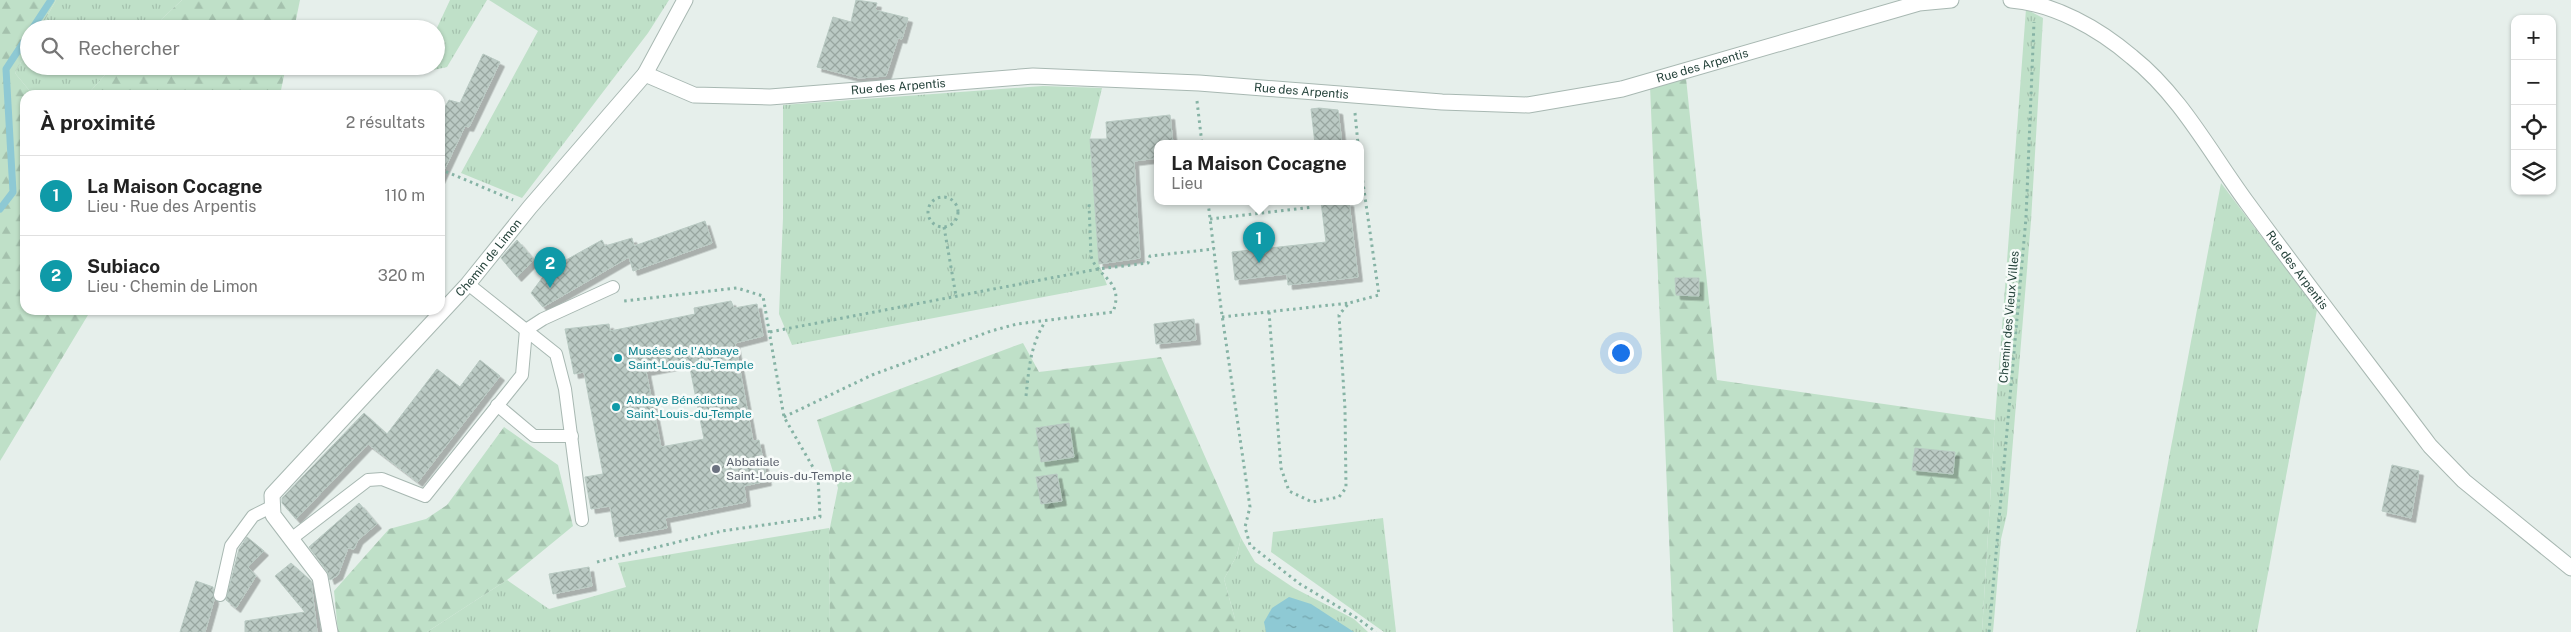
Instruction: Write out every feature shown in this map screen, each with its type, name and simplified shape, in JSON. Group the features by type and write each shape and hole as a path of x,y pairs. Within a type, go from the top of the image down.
{"street":[{"name":"Chemin de Limon","path":"445,309 645,74 685,0"},
{"name":"Rue des Arpentis","path":"645,74 694,95 770,97 1033,76 1199,83 1355,95 1528,105 1622,88 1919,3 1951,0"},
{"name":"Rue des Arpentis","path":"2011,0 2034,2 2085,24 2132,57 2174,98 2248,204 2430,446 2464,481 2571,568"},
{"name":"Chemin de Limon","path":"273,506 272,495 439,315"},
{"path":"273,506 273,515 320,577 330,632"}],"lane":[{"path":"468,284 556,354 565,389 582,520"},
{"path":"526,330 543,319 613,286"},
{"path":"291,539 368,480 382,479 425,496 522,375 526,330"},
{"path":"498,405 534,436 572,436"},
{"path":"220,595 232,546 253,516 273,506"}],"path":[{"name":"Chemin des Vieux Villes","path":"1989,632 2026,218 2034,2"},
{"path":"1199,83 1197,104 1202,140"},
{"path":"1355,95 1354,121 1357,140"},
{"path":"445,171 530,207"},
{"path":"1222,317 1349,303 1379,295 1364,190"},
{"path":"944,197 955,204 958,210 955,222 944,227 937,227 932,222 928,209 937,198 944,197"},
{"path":"784,417 872,375 982,334 1017,324 1113,312 1116,304 1112,284 1093,263 1091,256 1088,203"},
{"path":"1208,205 1222,317 1250,507 1245,527 1250,545 1300,584 1357,618 1376,632"},
{"path":"1210,219 1313,208"},
{"path":"944,227 956,296"},
{"path":"770,332 1098,269 1148,263 1150,256 1214,249"},
{"path":"596,562 722,530 820,517 818,476 784,417 762,296 737,288 618,302 613,286"},
{"path":"1269,312 1281,468 1289,491 1312,502 1339,497 1346,488 1345,409 1339,315 1349,303"},
{"path":"1026,396 1029,358 1035,338 1045,321"}],"green space":[{"path":"0,0 56,0 45,20 20,20 20,64 15,73 29,90 20,90 20,315 88,315 0,461"},
{"path":"56,0 182,0 161,20 45,20"},
{"path":"182,0 300,0 296,20 161,20"},
{"path":"450,0 487,0 445,67 445,20 441,20"},
{"path":"489,0 669,0 648,33 522,198 461,173 538,31"},
{"path":"2026,9 2043,18 2031,221 2007,514 2001,539 1993,632 1982,632 1995,420"},
{"path":"20,64 20,75 105,75 91,90 29,90 15,73"},
{"path":"105,75 284,75 281,90 91,90"},
{"path":"1686,78 1717,380 1995,420 1982,632 1673,632 1650,86"},
{"path":"1043,86 1102,88 1090,139 1099,264 1107,285 792,345 779,314 783,218 783,105"},
{"path":"2221,183 2317,310 2257,632 2136,632"},
{"path":"1023,343 1039,372 1161,357 1241,538 1237,555 1224,579 1235,619 1235,632 830,632 829,532 838,488 817,420"},
{"path":"504,427 558,465 573,526 507,580 427,632 338,632 334,591 389,529 426,519 447,505"},
{"path":"1383,518 1396,632 1384,632 1271,552 1273,532"},
{"path":"829,528 830,632 427,632 507,580 549,609 626,587 618,563"},
{"path":"1241,538 1255,562 1294,588 1354,619 1368,632 1235,632 1235,619 1224,579 1237,555"}],"water":[{"path":"1289,597 1311,604 1354,632 1266,632 1264,622 1272,608"}],"building":[{"path":"856,0 877,3 875,10 908,18 902,39 898,38 886,76 859,78 817,67 833,17 851,22"},
{"path":"483,54 500,62 469,127 465,126 445,168 445,107 449,100 460,103"},
{"path":"1311,109 1338,110 1342,140 1315,140"},
{"path":"1170,115 1173,140 1154,140 1154,158 1134,161 1140,258 1099,264 1090,139 1107,139 1106,122"},
{"path":"1321,205 1349,205 1358,277 1288,285 1287,274 1235,280 1232,252 1326,242"},
{"path":"705,221 712,243 633,271 629,257 543,307 531,293 548,270 602,240 605,246 632,238 634,246"},
{"path":"517,240 534,260 517,277 501,258"},
{"path":"1675,278 1699,278 1699,296 1676,295"},
{"name":"Abbaye Bénédictine Saint-Louis-du-Temple","path":"731,301 734,308 757,304 763,336 735,343 753,441 759,440 767,481 744,486 746,502 665,518 667,528 615,537 610,506 591,509 585,477 603,474 584,372 574,374 565,329 609,324 610,331 695,314 694,308","holes":["689,363 704,439 661,447 646,371"]},
{"path":"1194,319 1196,340 1156,344 1154,324"},
{"path":"480,360 500,376 418,482 368,444 296,519 282,503 282,498 364,413 387,434 437,369 460,387"},
{"path":"1069,423 1074,457 1041,462 1036,428"},
{"path":"1915,448 1955,452 1953,474 1912,470"},
{"path":"2392,465 2419,471 2411,518 2382,511"},
{"path":"1057,474 1062,501 1041,504 1036,477"},
{"path":"359,503 377,524 358,540 354,549 348,548 338,575 330,580 327,571 309,547"},
{"path":"247,537 264,551 248,567 256,576 236,608 226,600 239,549"},
{"path":"291,563 311,581 317,632 245,632 245,621 305,612 275,576"},
{"path":"589,567 592,586 553,594 549,574"},
{"path":"196,581 213,587 214,600 205,632 180,632"}],"waterway":[{"path":"38,20 51,0"},
{"path":"0,209 13,192 6,69 20,48"}],"place":[{"name":"La Maison Cocagne","path":"1259,263"},
{"name":"Subiaco","path":"550,288"},
{"name":"Musées de l'Abbaye Saint-Louis-du-Temple","path":"618,358"},
{"name":"Abbaye Bénédictine Saint-Louis-du-Temple","path":"616,407"},
{"name":"Abbatiale Saint-Louis-du-Temple","path":"716,469"}]}
